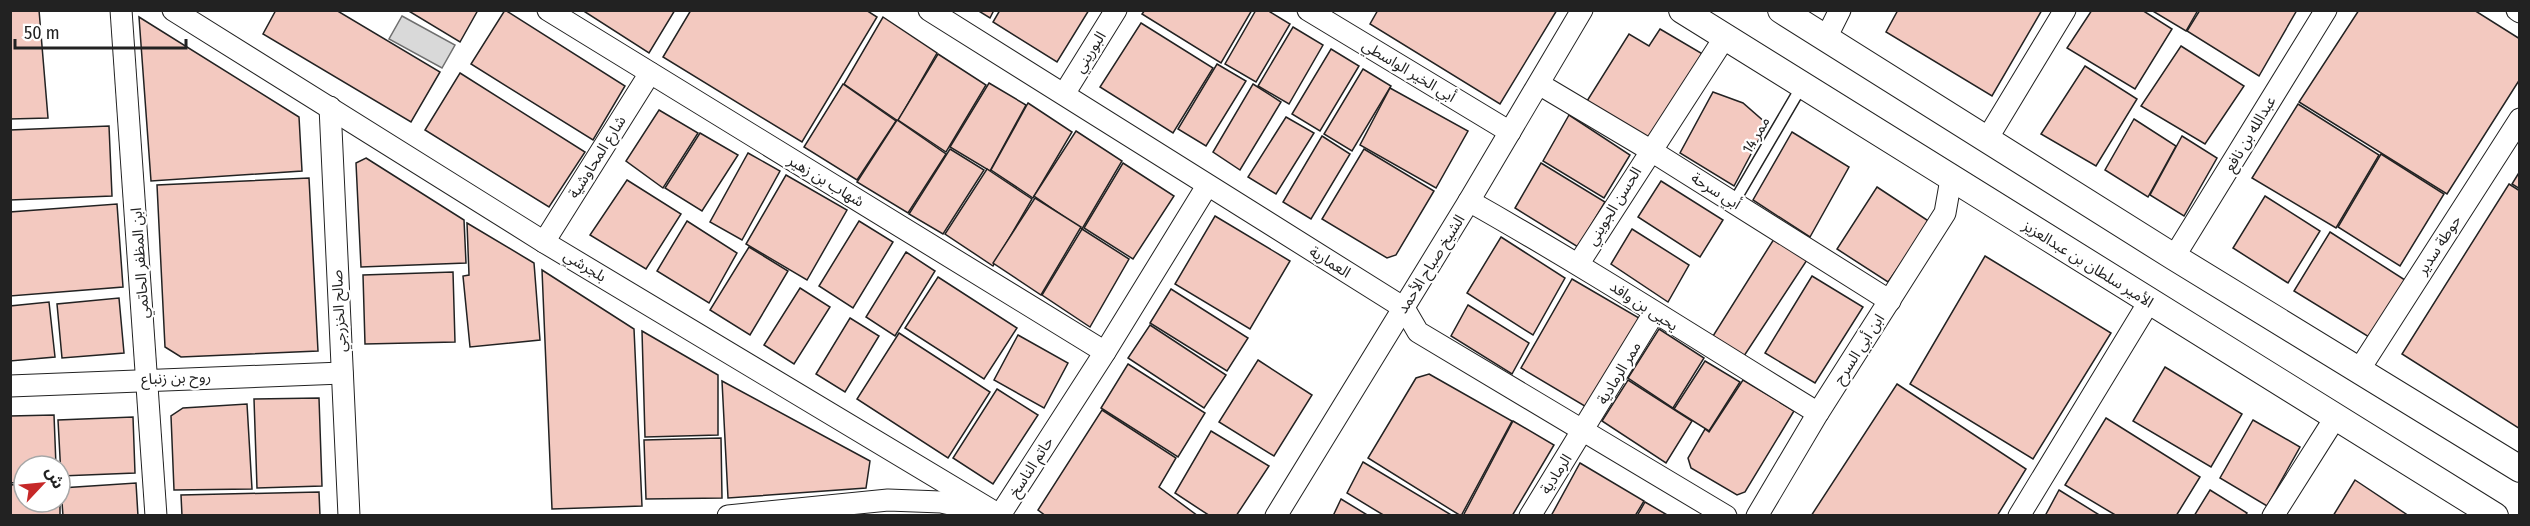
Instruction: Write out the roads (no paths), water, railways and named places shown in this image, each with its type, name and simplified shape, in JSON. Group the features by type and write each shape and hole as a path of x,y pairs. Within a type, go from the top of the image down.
{"street":[{"name":"ابن المظفر الحاتمي","path":"121,10 156,516"},
{"name":"بلجرشي","path":"173,10 544,242 1000,515"},
{"name":"شهاب بن زهير","path":"548,10 1105,352"},
{"name":"العمارية","path":"929,10 1404,308 1418,332 1726,516"},
{"name":"البوريني","path":"1064,94 1116,10"},
{"name":"أبي الخير الواسطي","path":"1308,10 1510,132"},
{"name":"الشيخ صباح الأحمد","path":"1276,516 1469,201 1582,10"},
{"name":"الأمير سلطان بن عبدالعزيز","path":"1682,10 1803,83 1951,179 2495,516"},
{"path":"1780,10 2174,257 2520,469"},
{"path":"1826,38 1840,10"},
{"path":"1987,139 2065,10"},
{"name":"عبدالله بن نافع","path":"2174,257 2326,10"},
{"name":"الحسن الجويني","path":"1579,263 1725,36"},
{"name":"شارع المحاوشية","path":"544,242 650,73"},
{"name":"أبي سرحة","path":"1539,84 1650,150 1890,301"},
{"name":"صالح الخزرجي","path":"330,107 349,516"},
{"name":"حوطة سدير","path":"2360,370 2520,120"},
{"name":"ابن أبي السرح","path":"1757,516 1818,413 1945,213 1951,179"},
{"name":"حاتم الناسخ","path":"1000,515 1105,352 1207,186"},
{"name":"يحيى بن وافد","path":"1469,201 1579,263 1654,313 1818,413"},
{"path":"2019,516 2150,302"},
{"name":"ممر الرمادية","path":"1583,432 1654,313"},
{"name":"روح بن زنباع","path":"10,386 342,373"},
{"path":"2273,516 2335,418"},
{"name":"الرمادية","path":"1530,516 1583,432"},
{"path":"728,516 888,500 941,502 1000,515"}],"lane":[{"name":"ممر 14","path":"1734,202 1803,83"}]}
